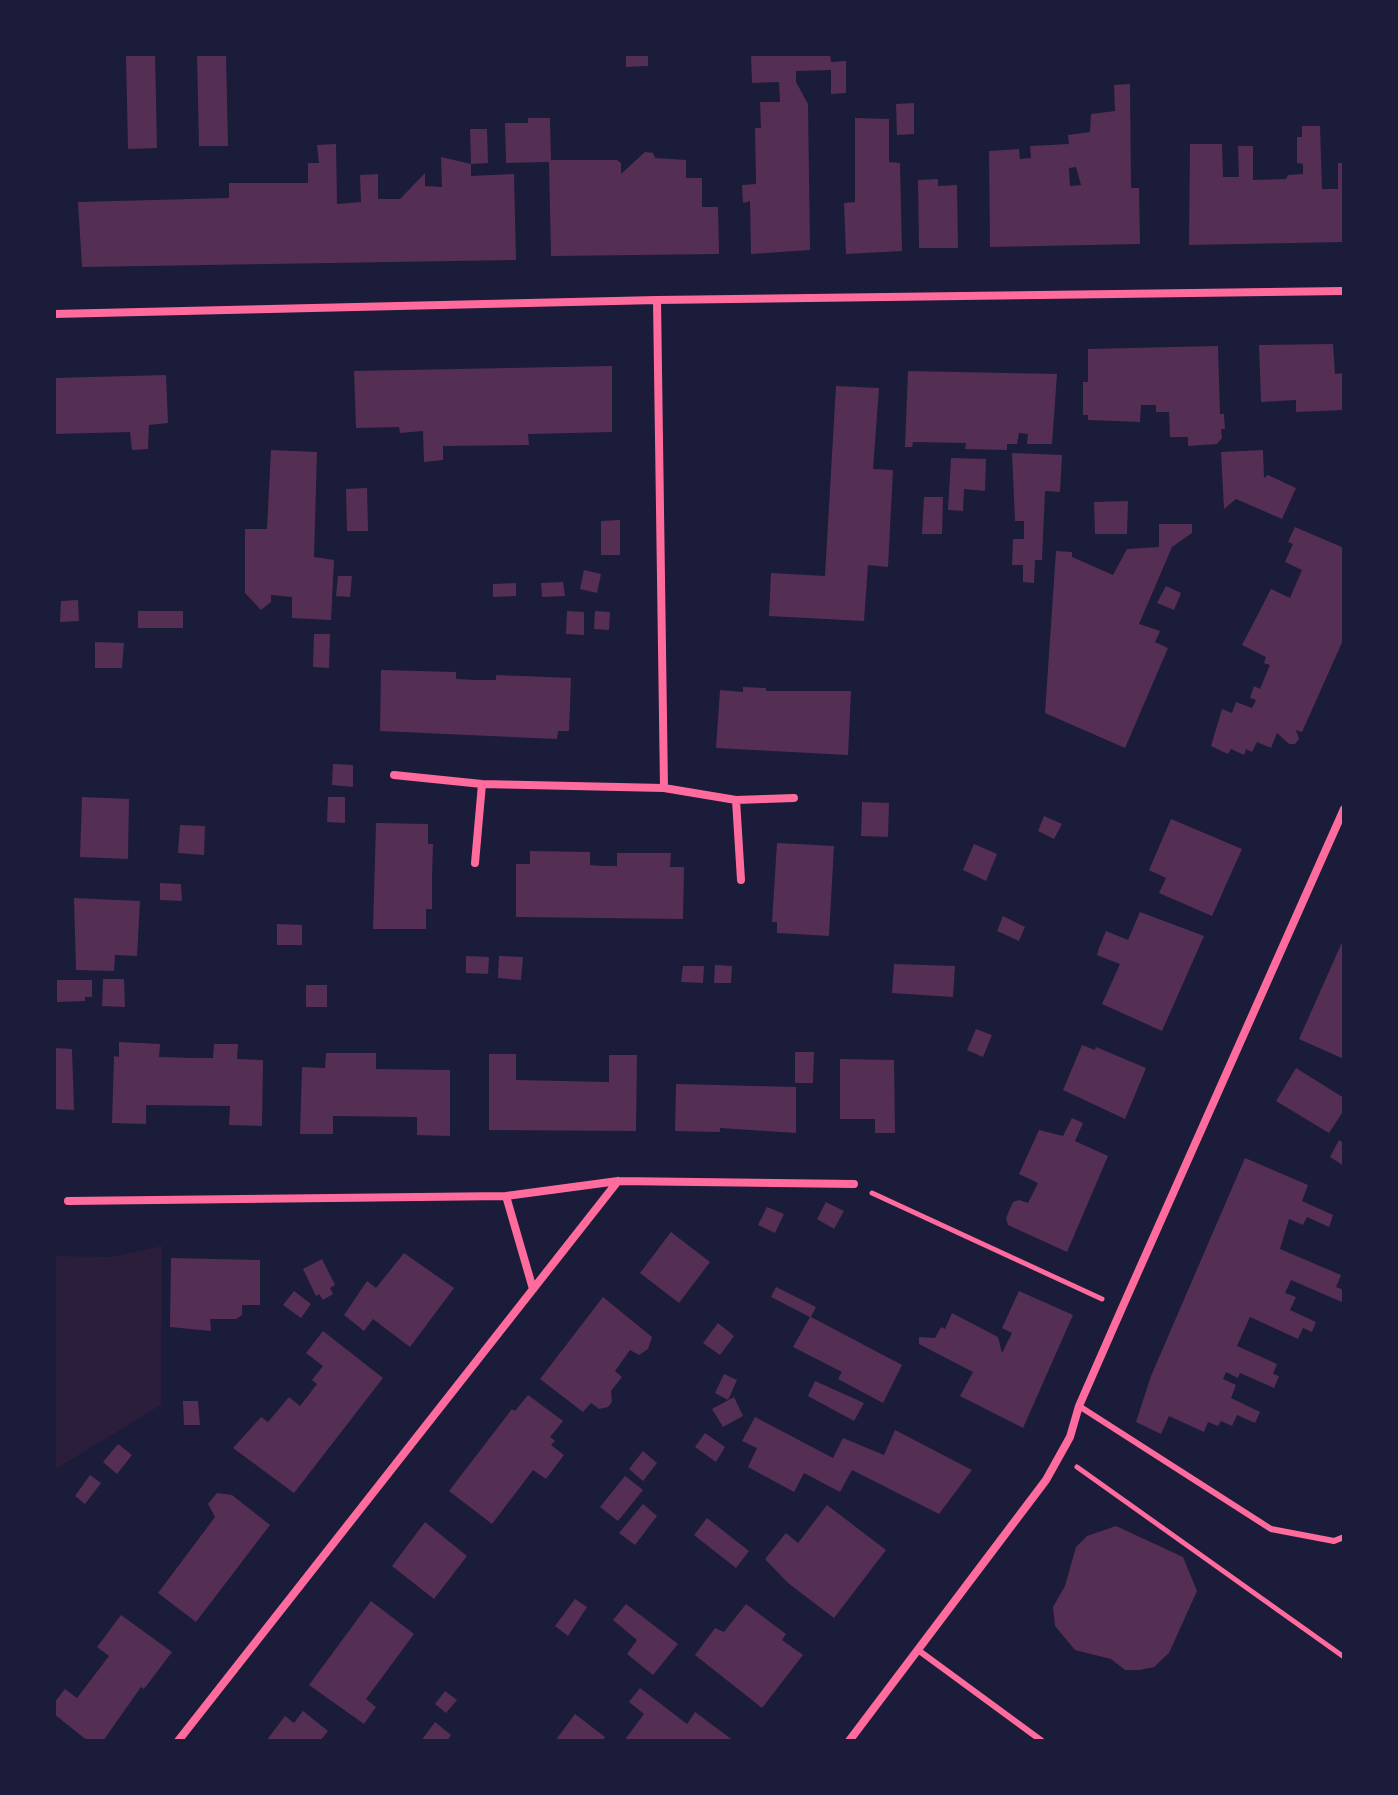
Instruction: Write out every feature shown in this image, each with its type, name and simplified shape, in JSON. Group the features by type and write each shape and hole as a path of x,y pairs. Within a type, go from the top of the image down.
{"street":[{"path":"54,314 657,300 1344,291"},
{"path":"657,300 664,788"},
{"path":"394,775 482,784 664,788 736,800 794,798"},
{"path":"475,863 482,784"},
{"path":"736,800 741,880"},
{"path":"849,1741 1046,1480 1060,1454 1344,809"},
{"path":"68,1201 506,1196 618,1181 854,1184"},
{"path":"178,1741 618,1181"},
{"path":"506,1196 533,1289"}],"lane":[{"path":"1079,1406 1271,1529 1334,1541 1344,1537"},
{"path":"918,1650 1042,1741"}],"path":[{"path":"854,1184 1122,1308"},
{"path":"1060,1454 1344,1657"}],"shaded area":[{"path":"162,1246 161,1405 54,1470 54,1256 111,1257"}],"building":[{"path":"126,54 155,54 157,148 128,149"},
{"path":"197,54 226,54 228,146 199,146"},
{"path":"626,54 648,54 648,66 626,67"},
{"path":"751,54 830,54 831,62 846,61 846,93 831,94 831,70 796,71 796,82 808,104 810,250 751,254 750,201 743,203 742,185 756,184 755,128 761,128 760,102 780,102 779,82 752,83"},
{"path":"1130,84 1131,188 1139,188 1140,244 990,247 989,151 1019,149 1020,159 1031,158 1030,146 1069,144 1068,135 1090,132 1091,114 1115,111 1114,85","holes":["1076,167 1081,185 1070,186 1069,168"]},
{"path":"914,103 914,134 897,135 896,104"},
{"path":"528,118 550,118 551,160 617,160 621,163 621,174 645,152 653,153 655,158 686,160 686,178 702,178 702,207 718,207 719,254 551,256 549,162 506,163 505,123 528,123"},
{"path":"855,118 889,119 889,162 900,163 902,251 846,254 844,203 855,202"},
{"path":"1302,126 1320,126 1322,189 1338,189 1338,163 1344,163 1344,242 1189,245 1190,144 1222,144 1223,177 1239,177 1238,146 1253,146 1253,180 1286,179 1288,175 1303,174 1303,164 1297,163 1297,137 1302,137"},
{"path":"470,129 487,129 488,163 471,164"},
{"path":"336,144 337,204 361,202 360,175 378,174 378,199 400,199 425,173 425,186 442,187 441,157 471,164 471,176 514,174 516,260 82,267 78,202 229,198 229,183 308,183 308,163 319,163 317,145"},
{"path":"938,179 938,186 957,185 958,248 919,248 918,180"},
{"path":"1333,344 1335,374 1344,373 1344,410 1296,412 1296,400 1261,402 1259,345"},
{"path":"1218,346 1220,414 1224,414 1225,429 1221,429 1222,438 1217,444 1188,446 1188,437 1170,437 1169,412 1156,412 1156,405 1141,405 1140,422 1088,420 1088,415 1083,415 1083,382 1088,382 1088,349"},
{"path":"612,366 612,432 528,434 529,445 443,446 443,460 424,462 423,431 400,433 399,427 356,428 354,371"},
{"path":"908,371 1057,374 1052,444 1027,444 1028,434 1019,433 1017,444 1007,444 1007,450 965,449 966,443 913,442 912,447 905,447"},
{"path":"166,375 168,423 149,425 148,449 132,450 130,432 54,434 54,378"},
{"path":"836,386 879,388 873,469 893,470 888,567 868,565 864,621 769,616 771,573 825,576"},
{"path":"271,450 317,452 314,557 334,560 331,620 292,618 292,597 271,595 271,602 261,610 245,593 245,529 267,529"},
{"path":"1263,450 1264,478 1268,475 1296,488 1282,519 1236,499 1224,509 1221,452"},
{"path":"1012,453 1062,455 1060,492 1045,491 1042,560 1035,560 1034,583 1023,582 1023,565 1012,565 1013,539 1024,539 1024,521 1015,521"},
{"path":"951,458 986,459 985,491 964,489 963,511 948,510"},
{"path":"367,488 368,531 347,531 346,489"},
{"path":"924,497 943,497 942,534 922,534"},
{"path":"1128,501 1127,534 1095,534 1094,502"},
{"path":"620,520 620,555 601,555 601,521"},
{"path":"1159,524 1192,524 1192,533 1172,547 1139,624 1160,631 1155,642 1168,648 1125,748 1045,713 1056,551 1072,552 1072,557 1113,575 1127,549 1159,547"},
{"path":"1295,527 1344,548 1344,638 1302,732 1296,730 1299,739 1295,744 1289,744 1277,733 1271,748 1257,742 1252,752 1246,749 1244,755 1231,749 1228,754 1211,746 1222,709 1232,713 1236,702 1252,708 1256,700 1250,698 1254,686 1260,689 1270,665 1264,663 1266,657 1242,645 1271,589 1290,598 1302,570 1285,562 1293,544 1288,542"},
{"path":"584,570 601,574 597,593 580,589"},
{"path":"338,576 352,576 350,597 336,596"},
{"path":"563,582 565,596 542,597 541,583"},
{"path":"516,583 516,596 493,597 493,584"},
{"path":"1166,586 1181,593 1174,610 1157,603"},
{"path":"78,600 79,621 60,622 61,601"},
{"path":"138,611 183,611 183,628 138,628"},
{"path":"567,611 584,612 584,635 566,634"},
{"path":"595,611 610,612 609,630 594,629"},
{"path":"314,634 330,634 329,668 313,667"},
{"path":"95,642 124,643 122,668 95,668"},
{"path":"381,670 456,672 456,679 477,680 496,680 496,675 571,678 569,731 558,731 557,739 380,731"},
{"path":"743,687 766,688 766,691 851,691 848,755 716,748 720,690 743,692"},
{"path":"333,764 353,765 353,787 332,785"},
{"path":"82,797 129,799 128,859 80,857"},
{"path":"328,797 345,797 345,823 327,822"},
{"path":"862,802 889,803 888,837 861,836"},
{"path":"1044,816 1062,824 1054,839 1038,831"},
{"path":"1171,819 1242,849 1212,916 1159,893 1166,878 1149,870"},
{"path":"376,823 428,824 428,844 433,844 432,909 426,909 426,929 373,929"},
{"path":"180,825 205,826 204,855 178,853"},
{"path":"777,843 834,846 829,936 777,933 777,922 772,922"},
{"path":"974,844 997,854 986,881 963,870"},
{"path":"530,851 590,852 590,865 603,866 617,866 617,853 671,853 670,867 684,867 683,919 516,917 516,864 530,864"},
{"path":"160,883 181,884 182,901 160,900"},
{"path":"74,898 140,901 137,956 115,955 114,971 76,970"},
{"path":"1140,912 1204,936 1162,1031 1102,1004 1120,964 1097,955 1106,931 1128,940"},
{"path":"1003,916 1025,927 1019,941 997,931"},
{"path":"277,924 302,925 302,945 277,945"},
{"path":"1344,938 1344,1059 1299,1039"},
{"path":"466,956 489,957 488,974 466,973"},
{"path":"499,956 523,957 521,980 498,978"},
{"path":"894,964 955,966 953,997 892,993"},
{"path":"715,965 732,966 731,983 714,983"},
{"path":"683,966 704,966 703,983 681,982"},
{"path":"103,979 124,979 125,1007 102,1006"},
{"path":"57,980 92,980 92,997 85,997 85,1001 57,1002"},
{"path":"306,985 327,985 327,1007 306,1007"},
{"path":"976,1029 992,1035 983,1057 967,1050"},
{"path":"119,1042 160,1044 159,1057 194,1058 213,1058 214,1044 238,1044 237,1059 263,1060 262,1126 229,1125 230,1106 146,1105 146,1124 112,1123 114,1056 119,1057"},
{"path":"1082,1045 1095,1050 1096,1047 1146,1068 1125,1119 1063,1090"},
{"path":"55,1048 72,1049 74,1110 54,1109"},
{"path":"795,1052 814,1052 813,1083 795,1083"},
{"path":"326,1053 376,1053 376,1069 450,1070 450,1136 417,1135 417,1117 333,1116 333,1134 300,1134 302,1067 325,1068"},
{"path":"489,1054 516,1054 516,1080 609,1082 609,1055 637,1055 636,1131 489,1130"},
{"path":"840,1059 894,1060 895,1133 875,1133 875,1119 840,1119"},
{"path":"1296,1068 1344,1098 1344,1110 1329,1133 1276,1101"},
{"path":"676,1084 796,1087 796,1133 720,1128 720,1132 675,1131"},
{"path":"1072,1118 1083,1123 1075,1141 1108,1156 1067,1252 1008,1225 1006,1218 1013,1202 1028,1203 1038,1183 1019,1174 1039,1130 1063,1136"},
{"path":"1339,1140 1344,1143 1344,1166 1330,1157"},
{"path":"1245,1158 1308,1185 1302,1201 1333,1215 1329,1227 1307,1217 1303,1225 1289,1219 1280,1249 1341,1275 1336,1287 1344,1290 1344,1303 1291,1280 1285,1293 1296,1297 1290,1310 1316,1322 1312,1332 1303,1328 1298,1339 1250,1317 1237,1346 1277,1364 1273,1374 1279,1376 1274,1388 1240,1373 1238,1378 1226,1372 1223,1379 1236,1385 1231,1398 1260,1412 1255,1423 1237,1415 1232,1426 1221,1421 1218,1426 1208,1422 1204,1432 1169,1416 1161,1434 1136,1422 1151,1376"},
{"path":"826,1202 844,1211 834,1229 817,1219"},
{"path":"767,1207 784,1214 775,1233 758,1225"},
{"path":"671,1232 710,1262 679,1303 640,1273"},
{"path":"404,1253 454,1288 410,1347 373,1319 364,1331 344,1315 367,1281 376,1288"},
{"path":"171,1258 260,1260 260,1305 242,1305 242,1315 236,1319 210,1319 211,1331 170,1327"},
{"path":"322,1259 335,1285 330,1288 333,1294 323,1300 319,1294 316,1296 303,1269"},
{"path":"776,1287 816,1307 811,1317 902,1365 883,1403 838,1379 842,1372 793,1347 810,1317 771,1297"},
{"path":"294,1291 311,1304 301,1318 283,1305"},
{"path":"1019,1291 1073,1315 1023,1428 960,1396 973,1372 919,1344 919,1337 935,1338 941,1327 945,1329 952,1313 998,1337 1002,1353 1012,1333 1002,1328"},
{"path":"603,1297 652,1337 648,1349 639,1355 630,1350 615,1371 622,1377 611,1391 612,1402 608,1407 599,1409 591,1403 583,1412 540,1379"},
{"path":"718,1323 734,1336 720,1355 703,1343"},
{"path":"323,1331 383,1378 294,1493 233,1448 261,1417 268,1422 289,1397 300,1406 317,1384 312,1380 323,1366 306,1353"},
{"path":"724,1374 737,1380 728,1400 715,1393"},
{"path":"815,1381 864,1403 854,1421 808,1396"},
{"path":"528,1395 563,1421 550,1437 555,1441 551,1445 564,1455 546,1479 533,1470 492,1524 449,1491 512,1409 515,1411"},
{"path":"734,1397 743,1416 723,1427 712,1409"},
{"path":"183,1401 198,1401 200,1425 184,1425"},
{"path":"755,1417 833,1458 843,1438 884,1455 895,1430 972,1470 939,1514 852,1470 840,1492 804,1473 794,1492 748,1467 757,1448 742,1441"},
{"path":"705,1433 725,1447 716,1462 695,1447"},
{"path":"118,1444 132,1455 117,1474 103,1462"},
{"path":"643,1451 657,1463 643,1481 629,1469"},
{"path":"90,1475 101,1483 85,1504 75,1496"},
{"path":"625,1476 643,1490 618,1521 600,1507"},
{"path":"217,1493 232,1495 270,1525 196,1622 158,1593 215,1517 208,1504"},
{"path":"643,1504 657,1516 635,1545 619,1533"},
{"path":"827,1505 886,1550 834,1618 788,1583 765,1559 786,1533 798,1543"},
{"path":"707,1518 749,1551 736,1568 694,1535"},
{"path":"425,1522 467,1556 434,1599 392,1566"},
{"path":"1116,1526 1183,1557 1197,1591 1169,1653 1154,1667 1125,1670 1111,1659 1075,1650 1055,1626 1053,1607 1065,1586 1076,1547 1087,1536"},
{"path":"575,1599 587,1607 568,1636 555,1626"},
{"path":"371,1601 414,1634 366,1699 376,1707 364,1724 309,1685"},
{"path":"626,1604 678,1644 653,1675 627,1654 637,1640 613,1620"},
{"path":"746,1604 786,1634 782,1640 803,1655 762,1708 695,1655 715,1628 724,1632"},
{"path":"121,1615 172,1652 144,1689 141,1687 103,1741 88,1741 54,1714 54,1703 65,1689 77,1698 109,1656 97,1647"},
{"path":"640,1688 687,1724 695,1712 734,1741 624,1741 644,1714 629,1702"},
{"path":"445,1691 457,1700 446,1713 435,1704"},
{"path":"303,1711 328,1731 320,1741 266,1741 285,1716 294,1723"},
{"path":"575,1714 605,1737 602,1741 555,1741"},
{"path":"435,1722 451,1735 447,1741 421,1741"}]}
